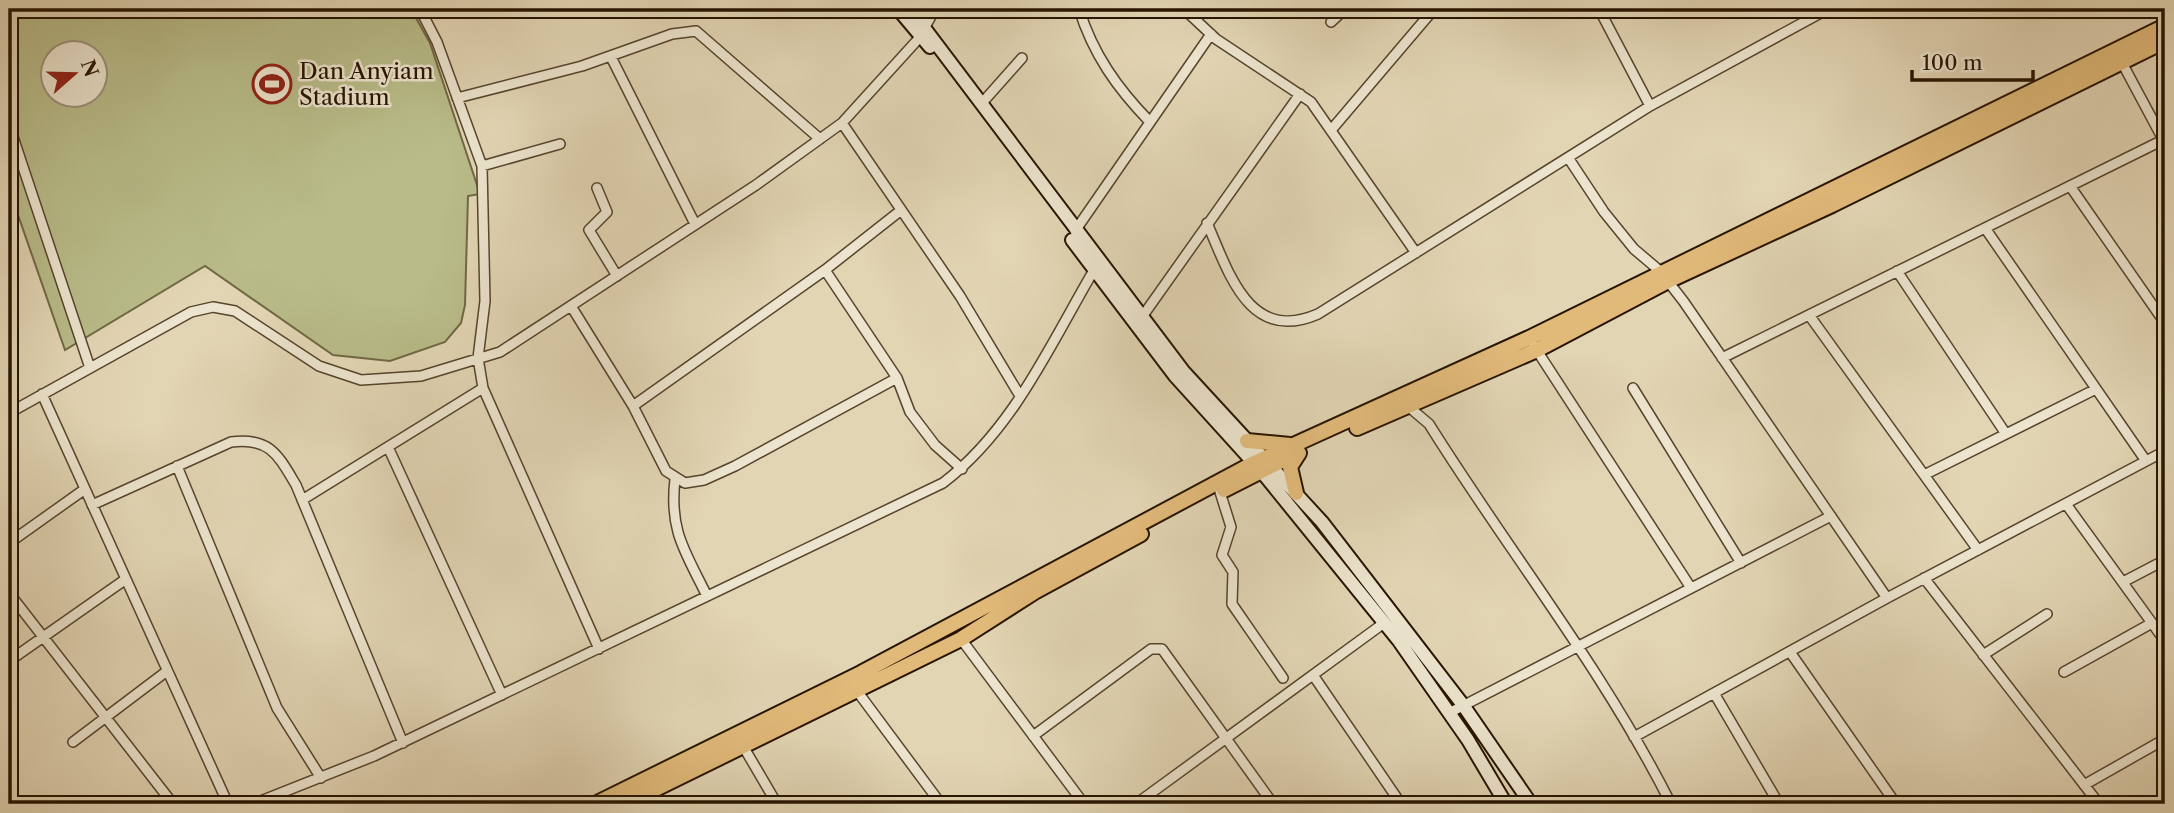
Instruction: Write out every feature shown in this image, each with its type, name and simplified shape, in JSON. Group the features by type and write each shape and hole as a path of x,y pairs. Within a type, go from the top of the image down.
{"main road":[{"path":"898,9 923,32 982,103 1075,231 1184,372 1247,441 1262,465 1384,623 1449,713 1506,804"},
{"path":"910,9 923,32 1094,270 1175,376 1262,465 1296,493 1322,522 1463,705 1531,804"},
{"path":"2119,57 2165,26"},
{"path":"1247,441 1300,448 1409,407 1664,276 2119,57 2165,41"},
{"path":"625,804 743,746 827,698 1262,465 1533,344"},
{"path":"1296,493 1290,467 1300,448"},
{"path":"596,804 827,698 857,691 961,639 1069,572 1220,492 1262,465"}],"street":[{"path":"420,9 437,42 482,166 485,301 478,358 483,388 599,649"},
{"path":"9,413 191,312 213,307 235,311 319,366 361,380 421,376 500,352 695,225 842,123 923,32 935,9"},
{"path":"1079,9 1100,60 1121,92 1150,122"},
{"path":"1184,9 1211,34 1311,102 1416,253"},
{"path":"1331,22 1345,9"},
{"path":"1332,129 1434,9"},
{"path":"1599,9 1650,106"},
{"path":"1207,223 1245,301 1260,314 1284,322 1300,322 1318,314 1650,106 1828,9"},
{"path":"457,98 611,57 672,34 696,31 820,139"},
{"path":"1075,231 1211,34"},
{"path":"611,57 695,225"},
{"path":"1722,358 2164,141 2119,57"},
{"path":"982,103 1022,58"},
{"path":"1142,317 1300,94"},
{"path":"842,123 960,296 1020,396"},
{"path":"9,125 90,368"},
{"path":"482,166 560,144"},
{"path":"1569,159 1604,212 1634,249 1664,276 1887,598"},
{"path":"2070,186 2165,323"},
{"path":"597,188 607,212 589,230 617,276"},
{"path":"633,407 825,270 900,211"},
{"path":"1985,228 2146,461"},
{"path":"825,270 897,379 911,412 935,445 962,469"},
{"path":"253,804 403,743 943,483 962,469 1013,410 1094,270"},
{"path":"1897,271 2006,433"},
{"path":"571,306 633,407 666,471 685,483 714,475 897,379"},
{"path":"1809,315 1978,550"},
{"path":"1533,344 1691,589"},
{"path":"302,500 483,388"},
{"path":"1633,388 1741,564"},
{"path":"1924,475 2096,389"},
{"path":"42,394 228,804"},
{"path":"1409,407 1429,424 1579,645 1671,804"},
{"path":"92,505 231,442 248,440 265,444 279,457 302,500 403,743"},
{"path":"388,447 502,695"},
{"path":"1634,737 1924,578 2165,451"},
{"path":"177,466 277,708 321,778"},
{"path":"675,479 672,509 674,525 707,596"},
{"path":"9,543 85,489"},
{"path":"1220,492 1231,527 1222,555 1233,572 1232,604 1283,678"},
{"path":"2066,504 2165,641"},
{"path":"1449,713 1830,516"},
{"path":"2123,582 2165,560"},
{"path":"1924,578 2099,804"},
{"path":"9,661 126,579"},
{"path":"9,593 173,804"},
{"path":"1983,655 2047,614"},
{"path":"1136,804 1384,623"},
{"path":"2064,672 2152,623"},
{"path":"961,639 1084,804"},
{"path":"1033,736 1155,647 1162,649 1273,804"},
{"path":"1790,652 1896,804"},
{"path":"73,742 167,671"},
{"path":"1313,675 1401,804"},
{"path":"857,691 941,804"},
{"path":"1714,693 1779,804"},
{"path":"2084,785 2165,739"},
{"path":"743,746 777,804"}],"green space":[{"path":"9,9 411,9 430,43 480,194 468,196 465,305 461,323 445,342 390,361 333,355 205,266 65,350 9,189"}],"place":[{"name":"Dan Anyiam Stadium","path":"272,84"}]}
